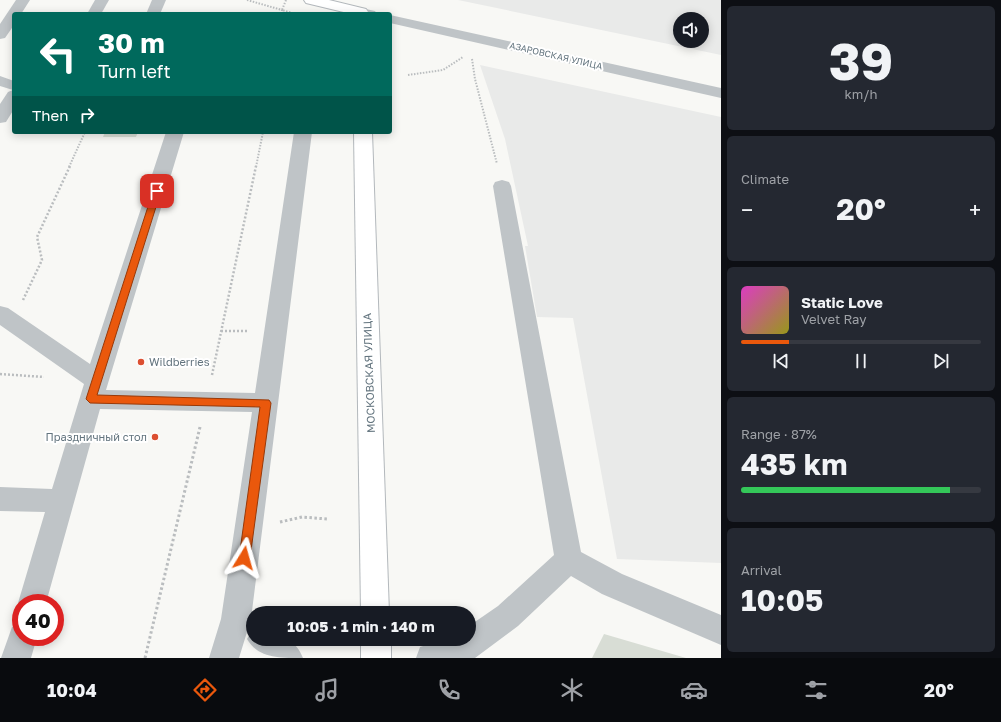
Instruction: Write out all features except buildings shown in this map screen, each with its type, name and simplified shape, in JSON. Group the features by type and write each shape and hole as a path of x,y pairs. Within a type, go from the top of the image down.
{"main road":[{"path":"311,0 362,11"},
{"name":"МОСКОВСКАЯ УЛИЦА","path":"363,134 375,606"},
{"path":"376,646 376,658"}],"street":[{"path":"15,12 23,0"},
{"path":"95,12 102,0"},
{"path":"154,12 159,0"},
{"path":"0,35 12,17"},
{"name":"АЗАРОВСКАЯ УЛИЦА","path":"392,18 721,93"},
{"path":"0,81 12,85"},
{"path":"0,118 12,98"},
{"path":"35,594 94,390 175,134"},
{"path":"224,658 244,626 266,403 303,134"},
{"path":"502,186 569,560"},
{"path":"6,319 94,390 266,403"},
{"path":"0,499 61,501"},
{"path":"569,560 612,584 721,630"},
{"path":"431,658 458,652 508,616 569,560"},
{"path":"16,658 19,646"},
{"path":"272,646 288,658"}],"path":[{"path":"247,0 288,12"},
{"path":"282,10 286,0"},
{"path":"470,52 475,79 502,186"},
{"path":"408,75 443,70 465,56"},
{"path":"6,319 42,260 37,237 84,134"},
{"path":"275,523 302,517 327,519"}],"shaded area":[{"path":"458,0 721,0 721,55 688,48 709,48 709,12 673,12 673,45"},
{"path":"480,65 721,117 721,563 617,559 573,318 537,317 525,246 528,246 505,139"},
{"path":"104,134 137,134 136,137 103,137"},
{"path":"604,634 686,658 592,658"}],"place":[{"name":"Wildberries","path":"141,362"},
{"name":"Праздничный стол","path":"155,437"}],"route":[{"path":"157,191 102,366 90,399 266,403 244,558"}]}
